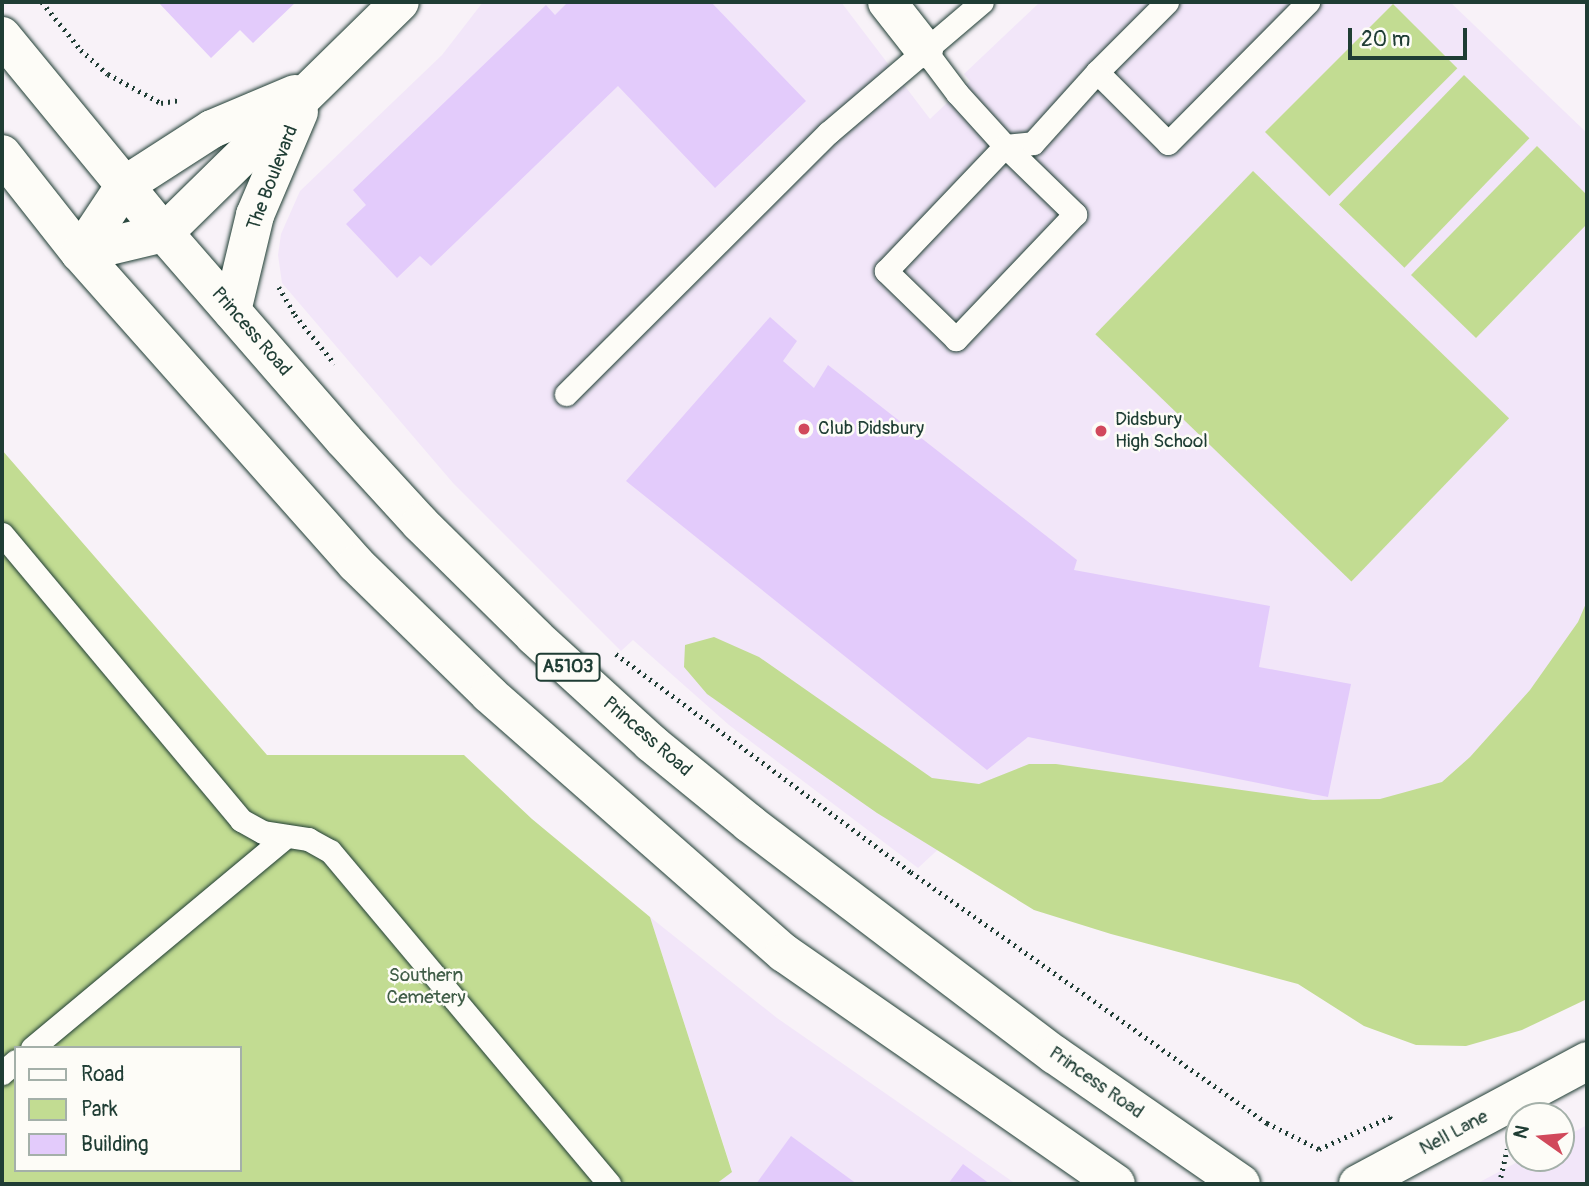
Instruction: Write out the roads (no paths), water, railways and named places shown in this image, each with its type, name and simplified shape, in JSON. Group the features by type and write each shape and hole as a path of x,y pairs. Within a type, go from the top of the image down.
{"main road":[{"name":"The Boulevard","path":"164,233 217,184 310,87 400,2"},
{"path":"887,2 923,49"},
{"name":"Princess Road","path":"2,36 164,233 232,311 420,523 534,636 651,743 803,864 1055,1055 1241,1184"},
{"name":"The Boulevard","path":"125,185 212,129 310,87"},
{"name":"The Boulevard","path":"232,311 255,215 310,87"},
{"path":"2,154 80,253 356,564 510,713 784,953 1106,1180"},
{"path":"80,253 125,185"},
{"path":"80,253 164,233"},
{"name":"Nell Lane","path":"1358,1184 1587,1061"}],"lane":[{"path":"566,394 828,133 923,49 982,2"},
{"path":"923,49 957,93 1006,146 1075,214 956,339 886,271 1006,146 1033,143 1097,72 1167,2"},
{"path":"1097,72 1168,143 1308,2"},
{"path":"2,534 241,820 263,832 308,839 330,851 609,1184"},
{"path":"34,1046 286,836"}],"place":[{"name":"Club Didsbury","path":"804,429"},
{"name":"Didsbury High School","path":"1101,431"}],"park label":[{"name":"Southern Cemetery","path":"426,987"}]}
